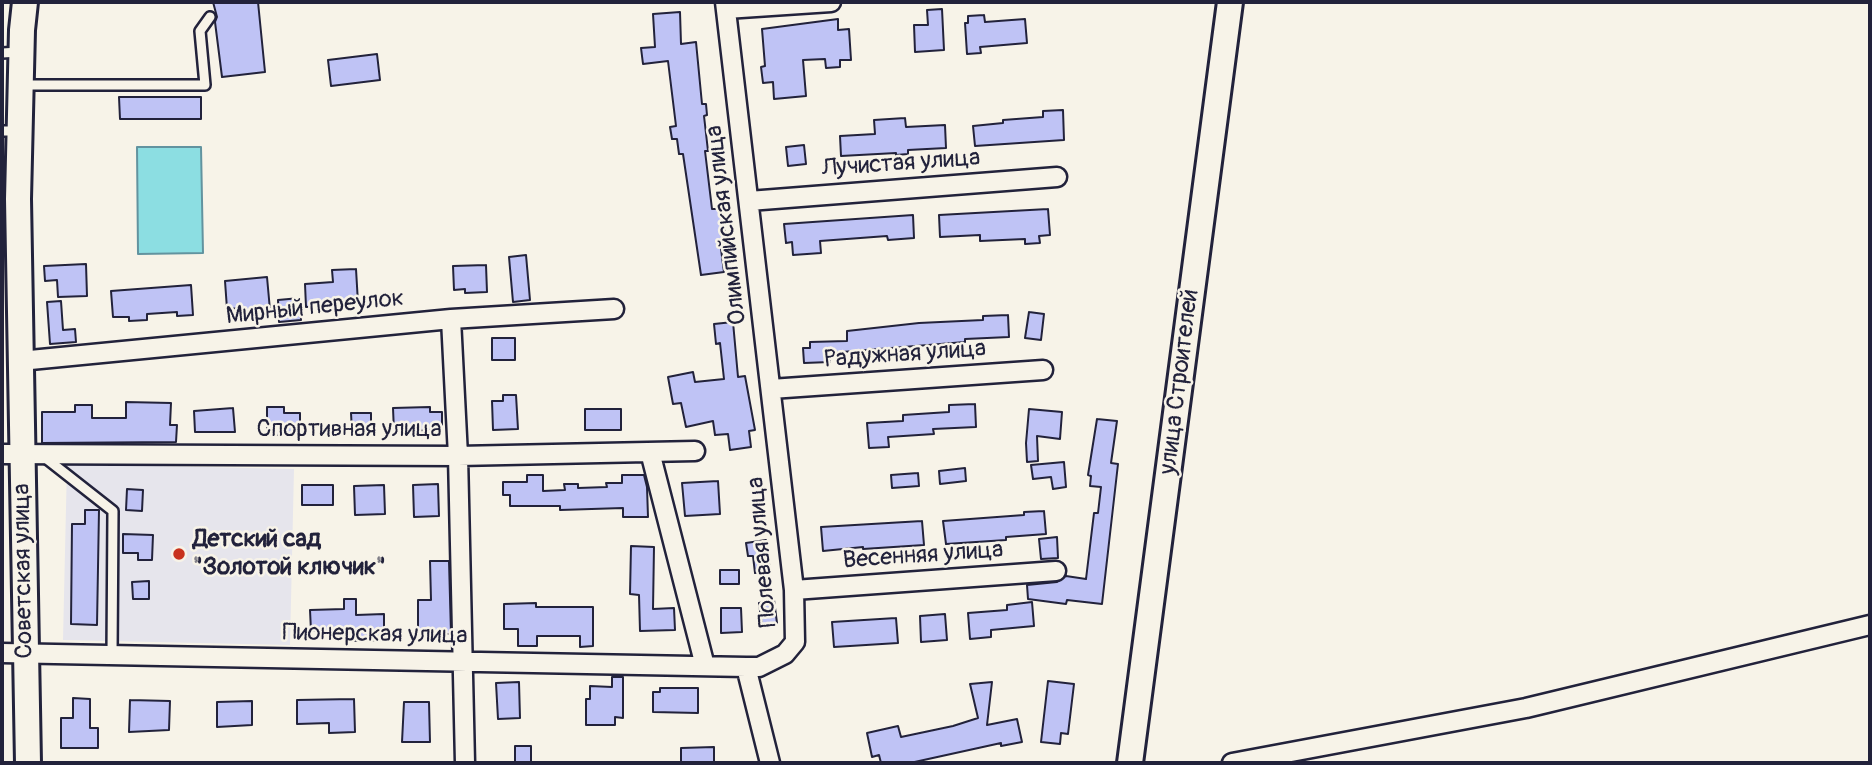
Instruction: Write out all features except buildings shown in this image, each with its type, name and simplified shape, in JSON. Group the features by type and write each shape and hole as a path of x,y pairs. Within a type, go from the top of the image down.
{"main road":[{"name":"Советская улица","path":"25,2 12,52 21,85 11,131 22,454 14,653 28,763"},
{"name":"улица Строителей","path":"1130,763 1230,2"}],"street":[{"path":"725,5 831,2"},
{"name":"Олимпийская улица","path":"725,5 777,442"},
{"name":"Лучистая улица","path":"749,201 1057,177"},
{"name":"Мирный переулок","path":"20,361 451,319 614,309"},
{"path":"451,319 458,456 466,763"},
{"name":"Радужная улица","path":"771,389 1043,370"},
{"name":"Полевая улица","path":"746,667 771,662 785,654 795,642 793,590 777,442"},
{"name":"Спортивная улица","path":"22,454 458,456 695,452"},
{"path":"650,453 705,666"},
{"name":"Весенняя улица","path":"793,590 1056,571"},
{"path":"1233,763 1526,708 1870,625"},
{"name":"Пионерская улица","path":"14,653 746,667"},
{"path":"746,667 770,763"}],"lane":[{"path":"21,85 205,85 200,31 210,17"},
{"path":"22,454 113,511 112,654"}],"shaded area":[{"name":"Детский сад \"Золотой ключик\"","path":"67,464 294,469 290,645 63,640"}],"water":[{"path":"137,147 201,147 203,253 138,254"}],"place":[{"name":"Детский сад \"Золотой ключик\"","path":"179,554"}]}
